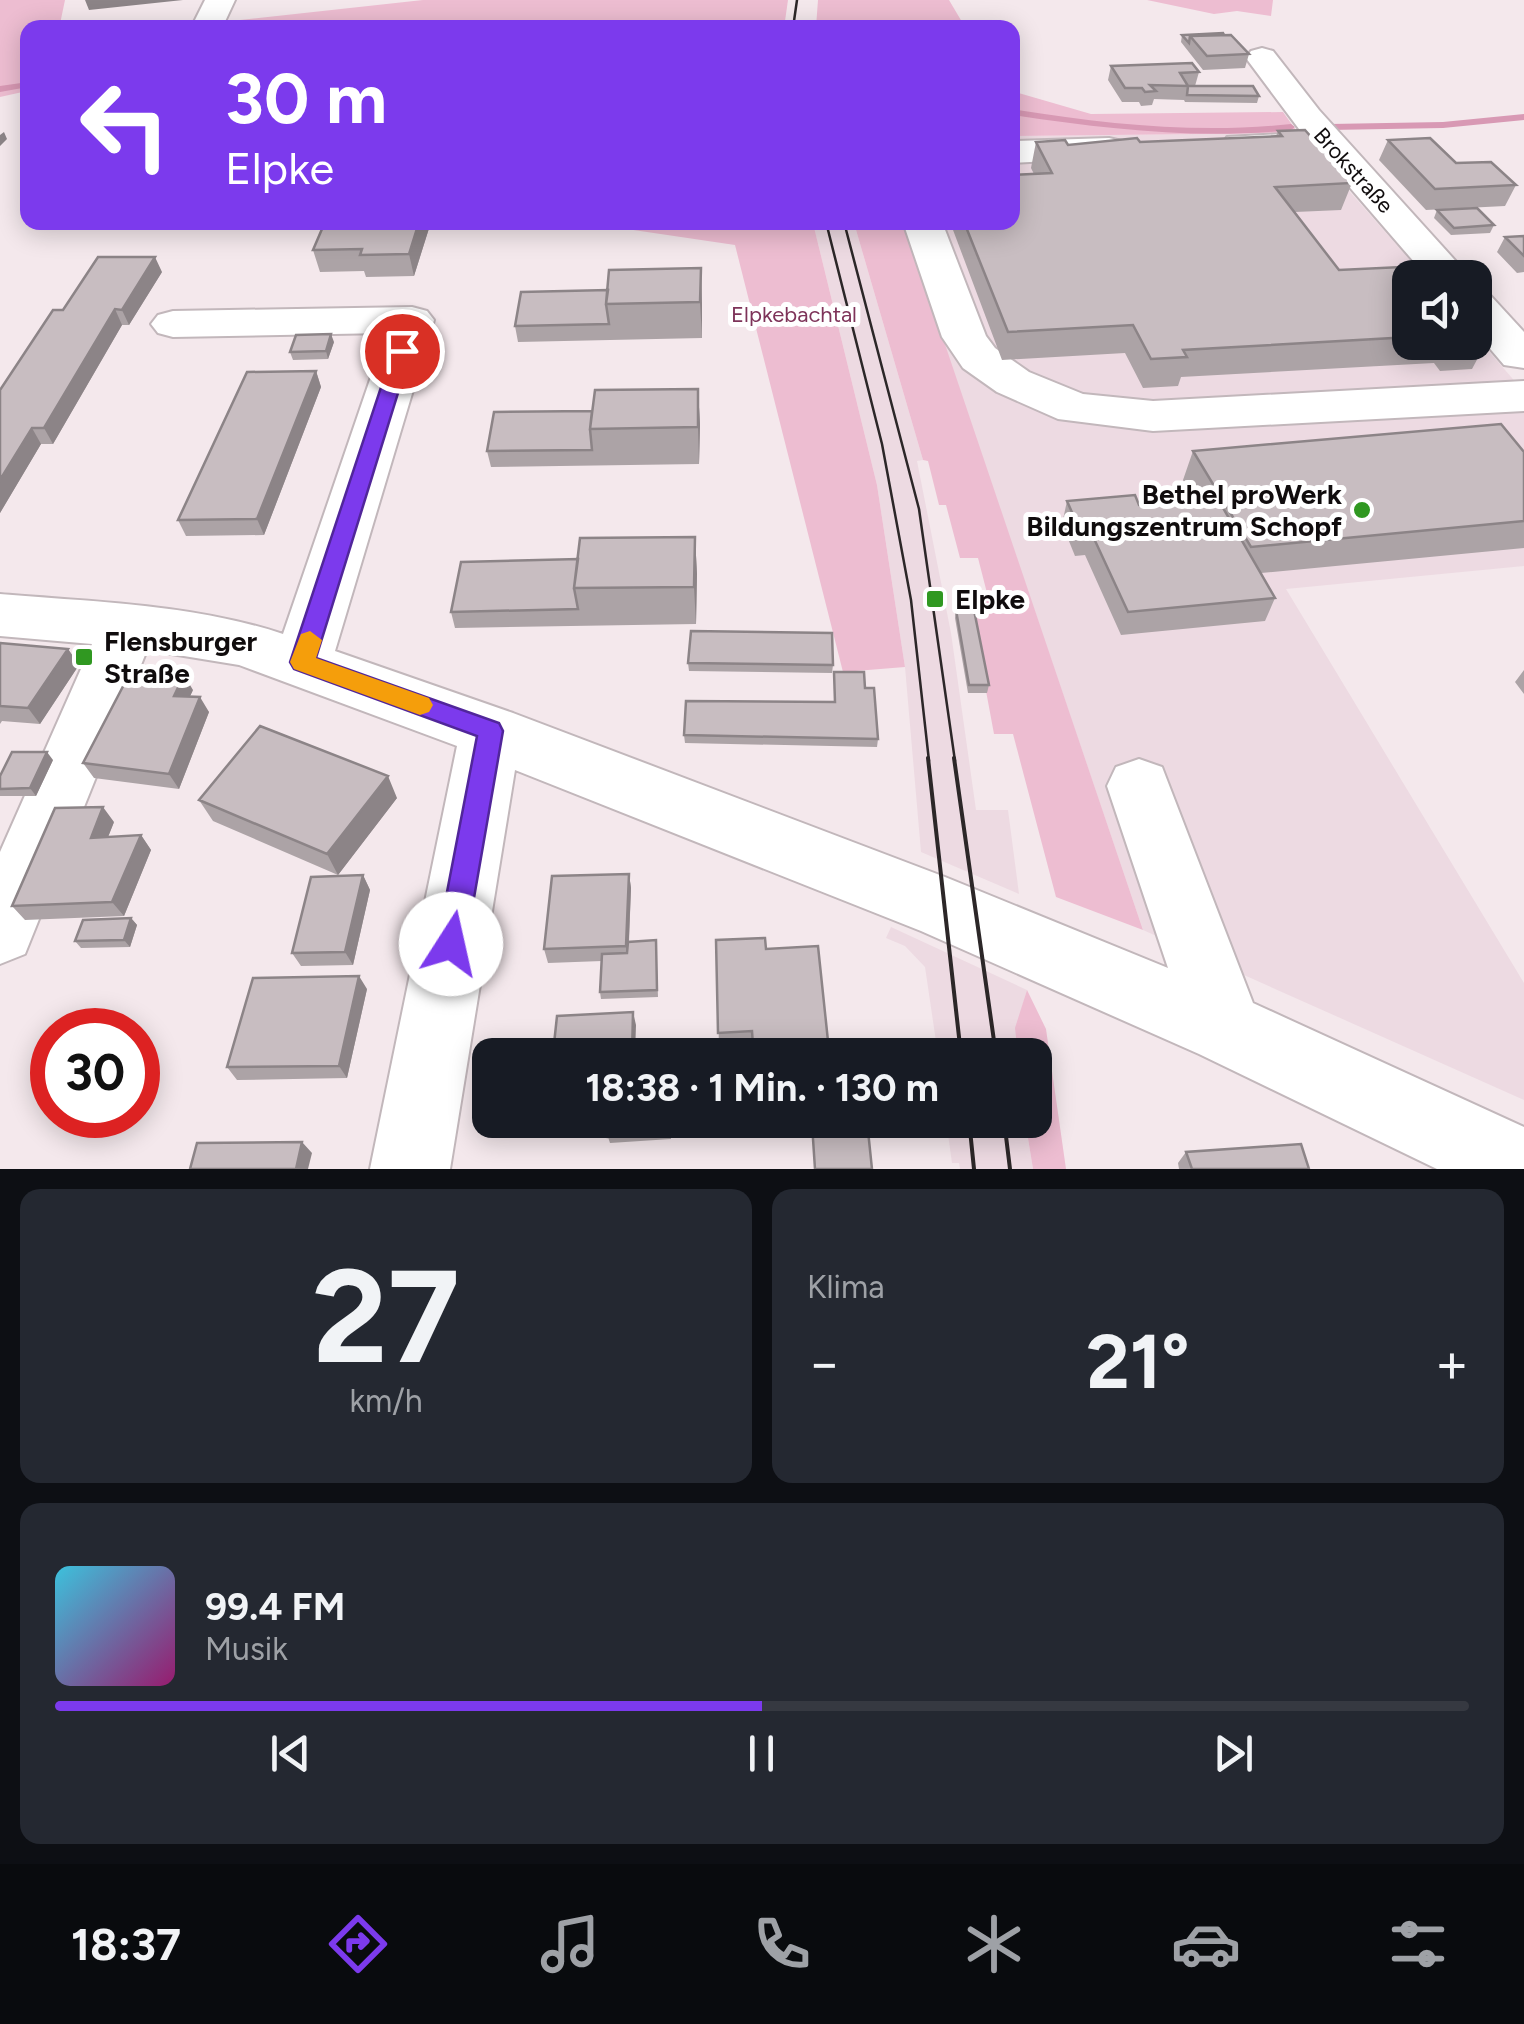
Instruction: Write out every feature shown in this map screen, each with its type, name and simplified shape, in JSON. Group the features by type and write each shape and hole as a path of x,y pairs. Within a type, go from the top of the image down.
{"street":[{"name":"Brokstraße","path":"1262,58 1330,143 1435,260"},
{"path":"1208,146 1330,143"},
{"path":"1020,152 1150,148"},
{"path":"925,230 964,337 979,358 1013,382 1075,408 1154,416 1523,366"},
{"path":"174,324 412,320 302,662"},
{"path":"1492,326 1523,366"},
{"path":"0,615 128,626 242,644 302,662 946,909 1225,1028 1524,1169"},
{"path":"0,931 128,626"},
{"path":"410,1169 490,731"},
{"path":"1139,786 1225,1028"}],"shaded area":[{"path":"1298,133 1410,260 1392,260 1392,360 1492,360 1492,355 1524,392 1524,566 1286,589 1524,983 1524,1100 1143,930 905,230 1020,230 1020,136"},
{"path":"815,230 856,230 923,460 917,461 951,633 976,810 1008,810 1019,894 921,852 905,667 877,485"},
{"path":"891,927 1027,990 1017,1038 935,1038 925,967 905,946 886,938"},
{"path":"949,1138 1028,1138 1033,1169 960,1169 959,1163 952,1163"}],"green space":[{"path":"0,0 65,0 61,20 20,20 20,93 0,97"},
{"path":"423,0 788,0 785,20 241,20"},
{"path":"818,0 949,0 961,20 817,20"},
{"path":"1147,0 1273,0 1271,16 1237,11 1214,14"},
{"path":"1020,93 1091,114 1283,112 1298,133 1020,136"},
{"name":"Elpkebachtal","path":"633,230 815,230 877,485 905,667 843,672 735,245"},
{"path":"856,230 906,230 1143,930 1056,897 1013,734 994,734 968,594 987,593 978,558 960,558 946,505 939,505 928,461 923,460"},
{"path":"1027,990 1047,1038 1016,1038 1015,1028"},
{"path":"1052,1071 1066,1169 1033,1169 1028,1138 1052,1138"}],"building":[{"path":"1223,33 1190,36 1189,43 1182,35"},
{"path":"1231,35 1249,54 1207,56 1190,36"},
{"path":"1192,63 1199,72 1180,73 1188,86 1150,85 1156,91 1145,92 1142,88 1125,88 1111,66"},
{"path":"1188,86 1253,86 1259,96 1187,95"},
{"path":"1305,130 1352,183 1275,187 1339,270 1392,267 1392,338 1183,350 1187,357 1151,359 1133,325 1008,332 967,230 1020,230 1020,175 1052,173 1036,142 1065,140 1068,145 1137,138 1140,142 1282,136 1278,131"},
{"path":"1430,138 1456,163 1491,162 1516,185 1435,189 1388,140"},
{"path":"1477,208 1494,225 1454,228 1437,210"},
{"path":"322,230 416,230 409,254 360,255 362,249 313,250"},
{"path":"1524,236 1524,256 1505,237"},
{"path":"98,257 155,257 122,310 115,309 44,428 32,428 0,480 0,390 53,310 63,310"},
{"path":"701,268 700,302 606,304 609,270"},
{"path":"608,290 609,324 515,326 521,292"},
{"path":"331,334 326,351 290,352 296,335"},
{"path":"316,371 257,519 178,520 247,372"},
{"path":"698,389 698,427 590,429 595,390"},
{"path":"592,411 592,450 487,451 494,412"},
{"name":"Bethel proWerk Bildungszentrum Schopf","path":"1501,424 1524,452 1524,521 1251,547 1193,451"},
{"path":"1215,494 1275,598 1128,612 1091,532 1081,533 1067,501 1135,495 1139,505"},
{"path":"695,537 694,587 574,588 580,538"},
{"path":"578,559 574,588 578,609 451,612 461,562"},
{"path":"956,610 974,610 989,685 969,685"},
{"path":"691,631 832,633 833,665 688,663"},
{"path":"0,643 68,649 28,708 0,706"},
{"path":"834,672 864,672 865,688 874,688 878,739 684,735 686,701 835,702"},
{"path":"130,673 184,675 174,696 200,697 169,774 83,763"},
{"path":"260,726 388,776 327,854 199,800"},
{"path":"12,752 47,752 30,788 0,789 0,776"},
{"path":"103,807 91,838 141,835 112,902 12,906 55,808"},
{"path":"629,874 626,946 544,949 552,876"},
{"path":"363,875 345,952 292,953 311,877"},
{"path":"131,918 124,940 75,941 83,920"},
{"path":"765,938 766,949 818,946 828,1038 752,1038 752,1031 718,1033 716,940"},
{"path":"656,940 657,990 600,992 602,954 627,953 628,942"},
{"path":"359,976 339,1066 227,1067 253,978"},
{"path":"633,1012 632,1038 555,1038 557,1016"},
{"path":"813,1138 869,1138 872,1169 815,1169"},
{"path":"302,1142 296,1169 190,1169 197,1143"},
{"path":"1301,1144 1309,1169 1192,1169 1186,1152"}],"waterway":[{"name":"Elpke","path":"0,89 20,85"},
{"name":"Elpke","path":"1020,113 1186,132 1291,127"},
{"name":"Elpke","path":"1330,127 1443,125 1524,117"}],"tram line":[{"path":"794,20 797,0"},
{"path":"828,230 882,444 911,600 929,761"},
{"path":"846,230 919,509 955,761"},
{"path":"928,758 959,1038"},
{"path":"954,758 994,1038"},
{"path":"971,1138 974,1169"},
{"path":"1006,1138 1010,1169"}],"slow traffic":[{"path":"310,640 302,662 420,705"}],"place":[{"name":"Bethel proWerk Bildungszentrum Schopf","path":"1362,510"},
{"name":"Elpke","path":"935,599"},
{"name":"Flensburger Straße","path":"84,657"}],"route":[{"path":"402,351 302,662 490,731 451,944"}]}
